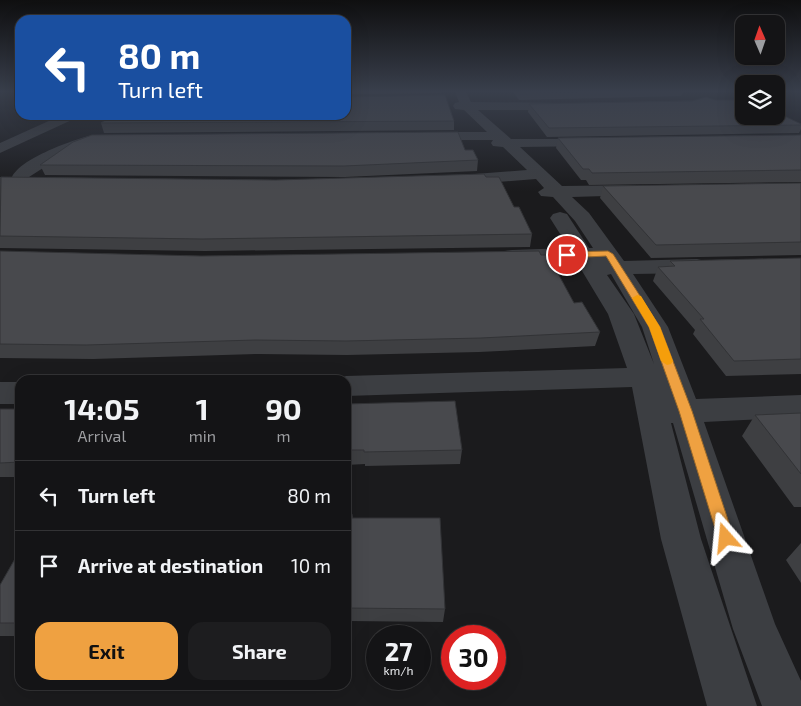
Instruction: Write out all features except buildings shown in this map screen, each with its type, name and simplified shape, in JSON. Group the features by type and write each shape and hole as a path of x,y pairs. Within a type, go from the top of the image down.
{"street":[{"path":"0,136 25,125"},
{"path":"0,149 51,125"},
{"path":"481,125 540,184 565,223 601,261 621,314 658,376 685,411 755,629 788,706"},
{"path":"414,136 605,142"},
{"path":"68,183 19,182 19,177 40,161 80,142 105,139"},
{"path":"449,181 655,190"},
{"path":"495,257 714,266"},
{"path":"351,386 658,376"},
{"path":"658,376 653,413 681,539 732,706"},
{"path":"0,394 15,393"},
{"path":"653,413 801,406"}],"slow traffic":[{"path":"637,298 654,327 667,361"}],"route":[{"path":"567,255 608,254 654,327 685,411 726,538"}]}
